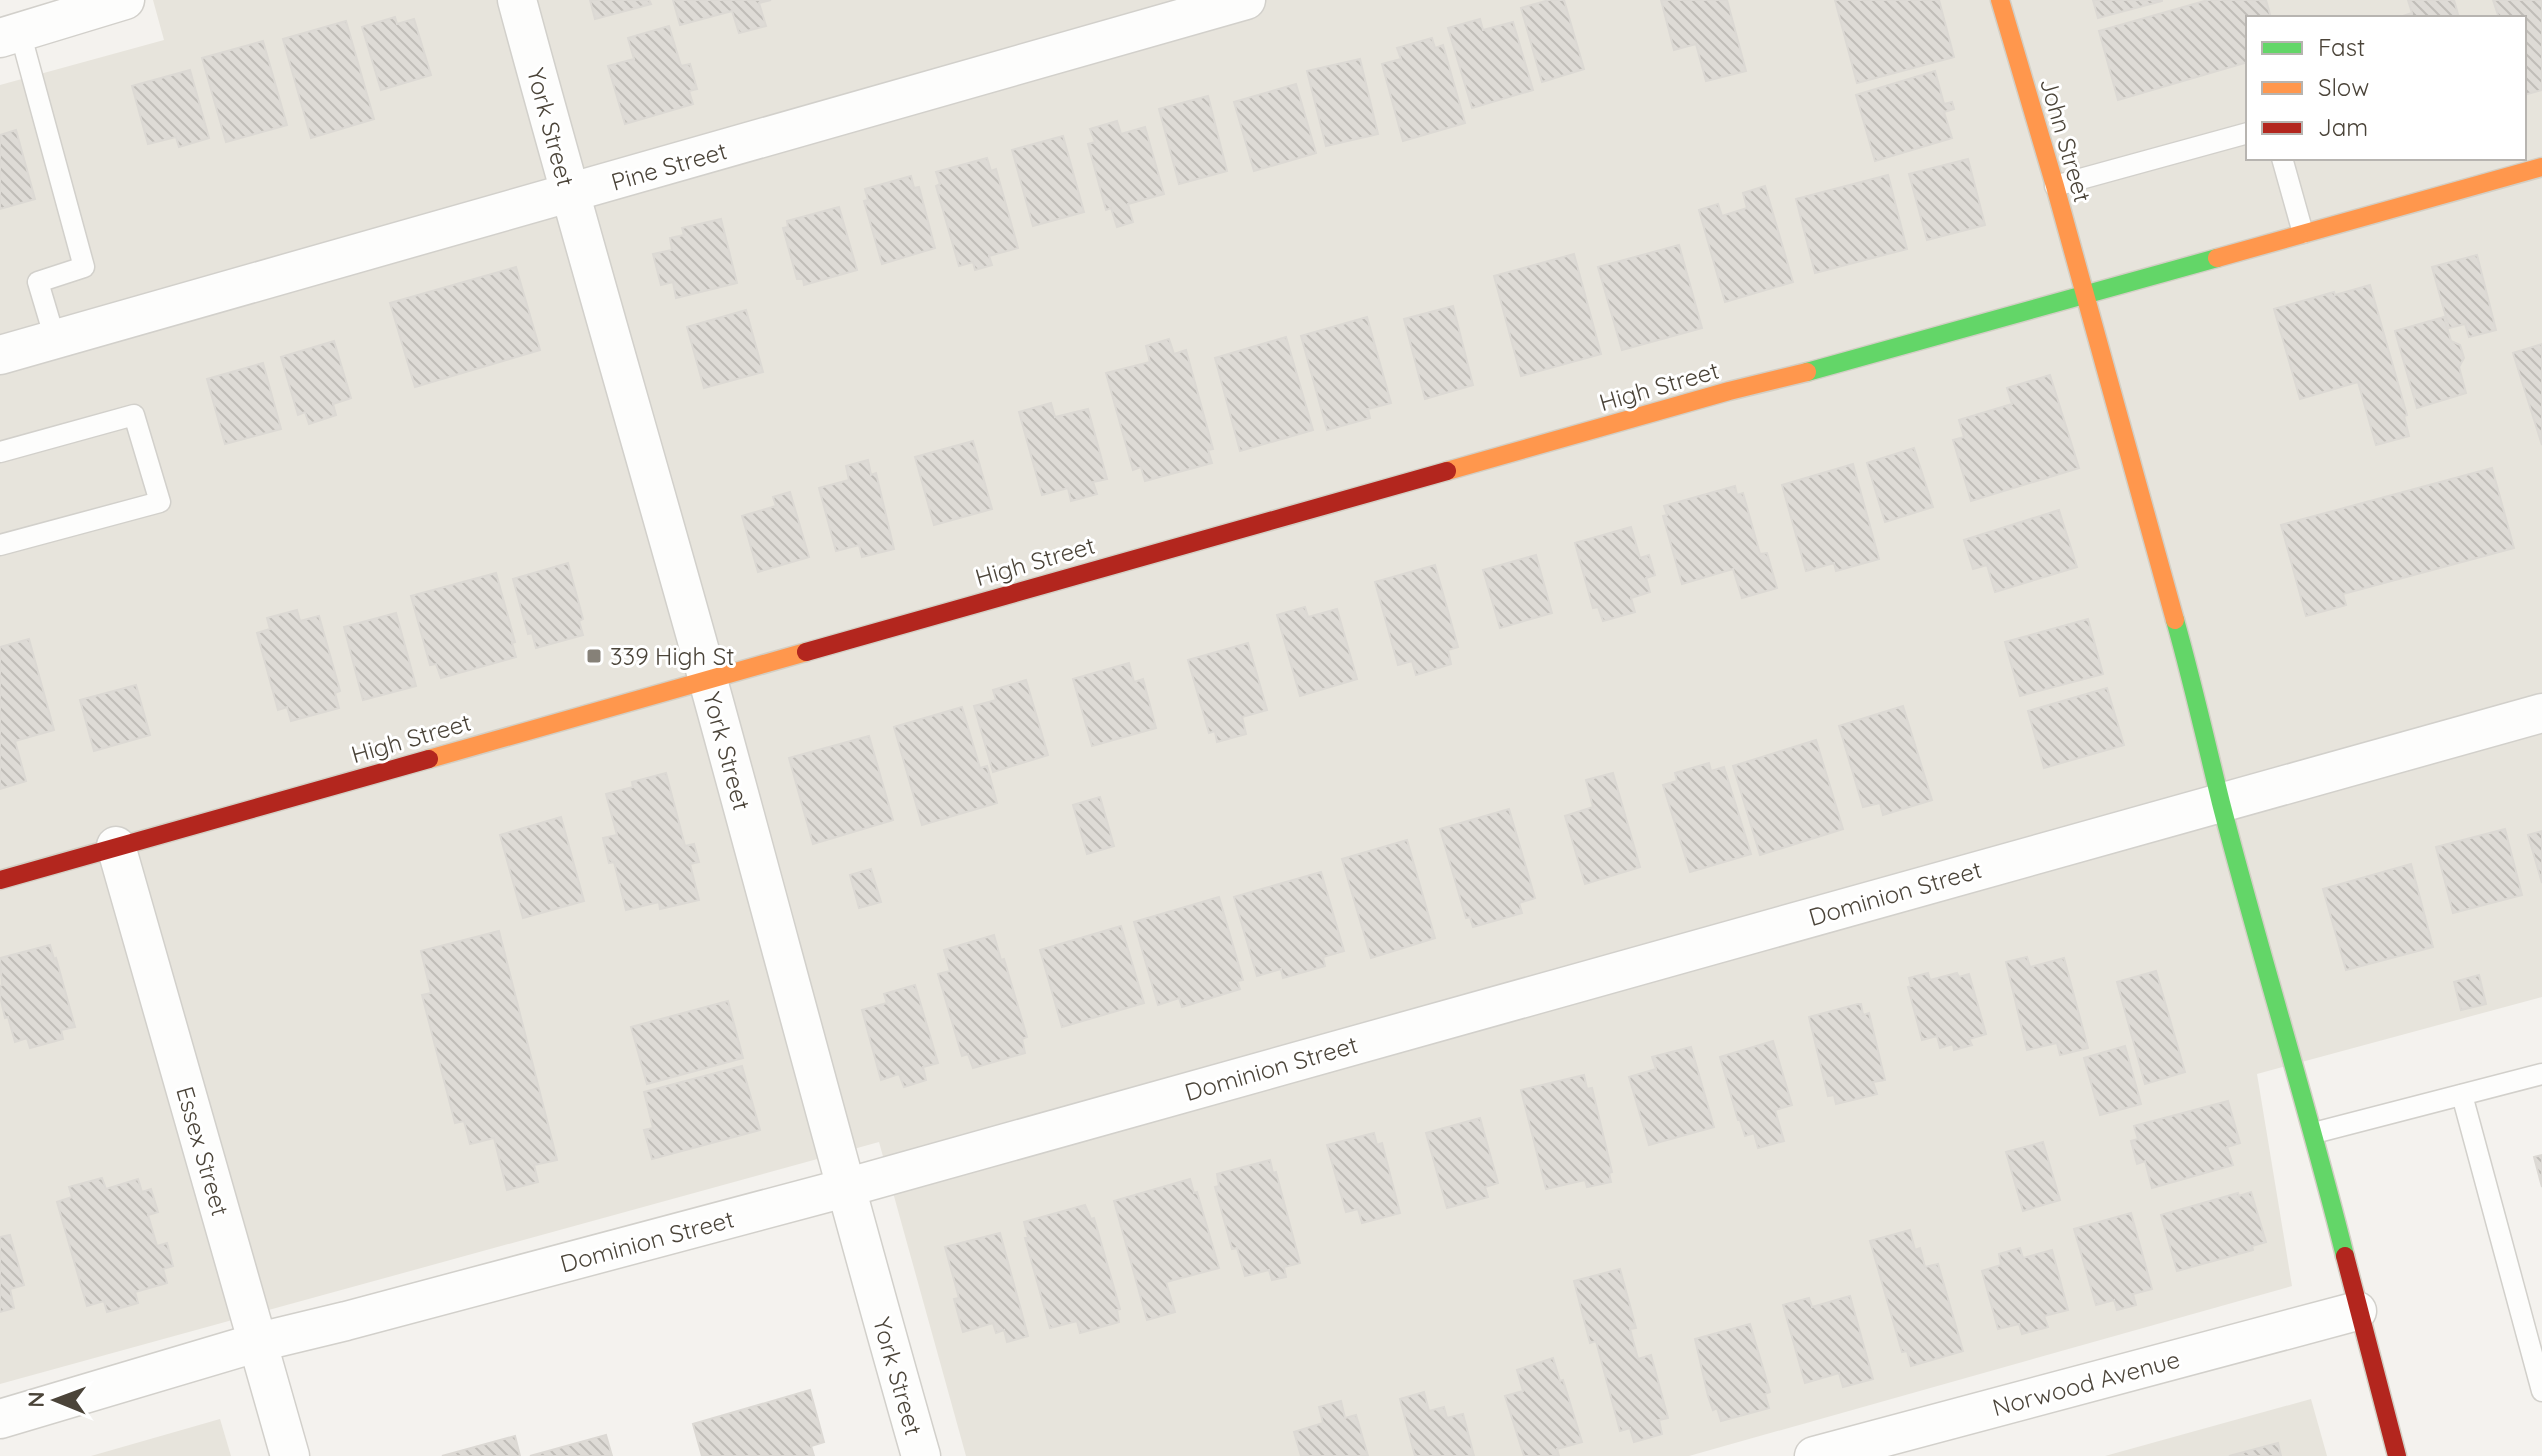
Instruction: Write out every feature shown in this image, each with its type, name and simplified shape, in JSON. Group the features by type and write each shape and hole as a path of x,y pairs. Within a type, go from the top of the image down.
{"street":[{"path":"10,35 125,0"},
{"name":"York Street","path":"517,0 921,1456"},
{"name":"Pine Street","path":"0,355 1246,0"},
{"name":"John Street","path":"2000,0 2200,708 2221,802 2314,1133 2357,1311 2397,1456"},
{"name":"High Street","path":"0,880 707,678 2542,167"},
{"name":"Dominion Street","path":"0,1419 259,1342 845,1188 2542,713"},
{"name":"Essex Street","path":"116,846 290,1456"},
{"name":"Norwood Avenue","path":"1814,1456 2357,1311"}],"lane":[{"path":"10,35 84,267 38,282 55,339"},
{"path":"2055,186 2246,134"},
{"path":"2283,160 2303,233"},
{"path":"0,452 134,415 160,502 0,545"},
{"path":"2314,1133 2542,1074"},
{"path":"2462,1095 2542,1391"}],"shaded area":[{"path":"153,0 2542,0 2542,997 2257,1074 2292,1286 1689,1456 966,1456 879,1142 0,1384 0,85 164,40"},
{"path":"2311,1399 2327,1456 2105,1456"},
{"path":"220,1419 231,1456 91,1456"}],"building":[{"path":"590,0 649,0 651,4 595,19"},
{"path":"673,0 771,0 759,3 766,26 739,33 732,11 680,25"},
{"path":"1549,0 1564,0 1584,69 1542,82 1521,8"},
{"path":"1661,0 1727,0 1746,71 1706,81 1696,44 1674,50"},
{"path":"1835,0 1939,0 1954,57 1857,83"},
{"path":"2093,0 2162,0 2162,1 2098,18"},
{"path":"2208,0 2266,0 2270,16 2246,16 2246,63 2118,100 2099,31"},
{"path":"2408,0 2454,0 2458,16 2403,16 2412,13"},
{"path":"2493,0 2542,0 2542,90 2526,94 2526,16 2498,16"},
{"path":"395,17 397,24 414,19 431,75 381,90 362,27"},
{"path":"1480,19 1483,30 1513,22 1533,90 1472,108 1448,28"},
{"path":"346,21 374,119 311,138 283,39"},
{"path":"669,26 681,66 690,64 697,89 689,91 693,104 625,124 608,66 634,59 628,38"},
{"path":"1432,38 1435,48 1443,45 1465,123 1403,141 1382,64 1401,59 1397,48"},
{"path":"263,41 287,125 226,142 202,58"},
{"path":"1360,59 1378,134 1326,146 1307,71"},
{"path":"190,70 209,138 179,147 176,137 148,144 132,86"},
{"path":"1935,71 1944,104 1952,102 1954,109 1944,112 1952,138 1875,161 1856,95"},
{"path":"1296,84 1316,153 1254,171 1234,102"},
{"path":"1208,96 1227,171 1179,184 1159,109"},
{"path":"1117,121 1121,134 1145,127 1164,194 1128,204 1133,222 1117,227 1111,208 1106,210 1088,144 1095,142 1090,129"},
{"path":"16,130 35,199 0,209 0,135"},
{"path":"1063,136 1084,212 1033,226 1012,150"},
{"path":"987,158 991,171 996,169 1018,248 989,256 992,265 975,270 973,262 959,266 936,186 940,184 936,172"},
{"path":"1968,159 1985,225 1927,240 1909,174"},
{"path":"1888,175 1907,249 1815,273 1796,199"},
{"path":"911,176 914,188 919,187 935,248 882,264 864,201 868,200 865,189"},
{"path":"1765,186 1793,282 1725,302 1699,210 1718,204 1722,216 1747,208 1743,193"},
{"path":"839,207 857,270 804,285 803,279 797,279 783,228 788,227 787,221"},
{"path":"721,219 737,283 676,298 673,282 661,285 653,254 672,250 670,238 684,235 682,228"},
{"path":"1679,245 1702,328 1622,350 1598,267"},
{"path":"1574,254 1601,354 1521,376 1494,276"},
{"path":"2477,255 2496,330 2469,337 2465,324 2449,328 2432,267"},
{"path":"516,267 540,350 415,387 390,303"},
{"path":"2370,285 2407,415 2404,416 2409,436 2376,445 2358,382 2300,399 2274,309"},
{"path":"1453,306 1473,385 1425,399 1404,319"},
{"path":"746,310 763,372 704,388 687,327"},
{"path":"1367,317 1391,403 1368,409 1370,418 1327,430 1301,336"},
{"path":"2444,317 2451,341 2460,345 2464,358 2459,367 2466,393 2417,408 2395,331"},
{"path":"1286,337 1313,430 1240,451 1215,358"},
{"path":"1169,339 1174,354 1186,350 1213,449 1208,450 1212,463 1145,481 1141,467 1133,470 1106,373 1150,362 1146,346"},
{"path":"334,341 351,398 333,404 336,415 309,424 305,412 298,415 281,357"},
{"path":"2542,344 2542,445 2513,353"},
{"path":"263,363 281,429 225,444 207,379"},
{"path":"2050,375 2079,468 1971,501 1953,440 1964,437 1959,420 2012,404 2007,388"},
{"path":"1051,403 1055,417 1088,409 1107,479 1093,482 1097,494 1071,501 1068,488 1042,495 1019,412"},
{"path":"973,441 992,509 934,525 915,457"},
{"path":"1914,448 1933,507 1885,522 1867,463"},
{"path":"868,460 871,475 876,473 894,549 862,557 859,545 836,551 819,488 849,480 846,466"},
{"path":"1853,464 1879,559 1836,571 1834,563 1806,571 1782,485"},
{"path":"2492,468 2514,548 2343,594 2346,605 2306,616 2281,525"},
{"path":"1735,486 1737,495 1743,493 1760,554 1767,553 1777,588 1742,598 1733,569 1682,584 1663,516 1667,515 1664,506"},
{"path":"790,492 809,557 758,572 742,516 776,506 773,497"},
{"path":"2059,510 2077,567 1995,592 1987,565 1973,569 1964,540"},
{"path":"1631,527 1640,558 1649,555 1655,575 1646,578 1650,592 1631,598 1635,612 1603,621 1598,607 1593,608 1575,543"},
{"path":"1536,555 1552,613 1500,628 1483,570"},
{"path":"568,563 583,619 579,621 583,635 536,648 532,633 528,634 513,579"},
{"path":"1435,565 1458,647 1448,650 1451,664 1416,675 1412,661 1398,665 1375,582"},
{"path":"496,573 515,642 512,643 516,657 441,678 436,664 430,665 411,596"},
{"path":"1305,607 1308,617 1337,609 1357,679 1300,696 1277,615"},
{"path":"297,610 300,621 319,616 340,691 335,693 339,708 291,721 287,707 278,710 257,633 270,629 267,618"},
{"path":"396,613 416,686 363,700 344,627"},
{"path":"2088,619 2103,674 2020,696 2005,642"},
{"path":"29,639 54,730 15,741 26,781 0,789 0,647"},
{"path":"1248,643 1267,710 1242,717 1246,734 1217,742 1215,731 1209,733 1188,660"},
{"path":"1129,663 1134,682 1143,679 1156,728 1092,746 1073,679"},
{"path":"1026,680 1048,755 993,772 974,706 996,700 993,690"},
{"path":"136,685 150,735 94,751 80,700"},
{"path":"2107,688 2124,745 2044,768 2028,711"},
{"path":"1903,706 1932,800 1883,815 1880,803 1863,807 1839,726"},
{"path":"962,707 980,768 987,766 997,803 922,825 894,727"},
{"path":"869,736 893,820 813,844 789,758"},
{"path":"1816,740 1843,829 1760,855 1733,766"},
{"path":"1709,763 1711,771 1724,767 1751,854 1690,872 1663,785 1677,781 1675,773"},
{"path":"666,773 685,846 694,844 699,862 690,864 699,900 660,909 659,902 626,910 614,862 609,863 603,838 617,835 606,794 633,787 632,782"},
{"path":"1613,773 1640,867 1585,884 1565,816 1593,807 1586,780"},
{"path":"1100,797 1114,846 1087,854 1073,805"},
{"path":"1509,809 1535,898 1519,903 1522,913 1473,927 1470,917 1466,918 1440,829"},
{"path":"561,817 584,901 523,918 500,835"},
{"path":"2505,829 2522,895 2453,913 2436,847"},
{"path":"2542,831 2542,883 2528,835"},
{"path":"1407,840 1435,938 1371,958 1342,859"},
{"path":"2411,864 2433,947 2346,970 2323,889"},
{"path":"871,869 881,902 859,908 850,875"},
{"path":"1321,872 1344,951 1323,957 1325,966 1283,978 1281,969 1257,976 1234,897"},
{"path":"1219,897 1243,980 1237,981 1240,989 1182,1007 1179,998 1158,1005 1134,922"},
{"path":"1121,926 1144,1003 1062,1027 1040,950"},
{"path":"499,931 557,1160 534,1165 538,1182 507,1190 494,1138 470,1144 464,1121 455,1123 422,995 431,993 421,951"},
{"path":"994,935 1027,1037 1022,1039 1025,1053 973,1068 968,1054 962,1056 938,974 950,971 944,950"},
{"path":"50,945 75,1027 61,1030 63,1039 30,1048 27,1038 15,1042 8,1017 5,1018 0,996 0,958"},
{"path":"2027,957 2030,967 2064,958 2088,1048 2060,1055 2057,1043 2027,1050 2006,962"},
{"path":"2156,971 2185,1072 2145,1084 2117,982"},
{"path":"1928,973 1930,980 1957,973 1959,977 1969,974 1986,1034 1969,1039 1972,1045 1954,1050 1953,1044 1940,1048 1937,1036 1922,1040 1908,987 1911,986 1909,978"},
{"path":"2479,975 2486,1004 2461,1010 2454,982"},
{"path":"915,985 938,1063 923,1067 926,1080 904,1087 899,1074 881,1080 862,1010 887,1003 884,994"},
{"path":"728,1001 743,1058 647,1084 631,1027"},
{"path":"1861,1004 1863,1015 1869,1013 1885,1080 1873,1082 1877,1094 1836,1104 1834,1095 1828,1096 1809,1017"},
{"path":"1773,1041 1792,1105 1775,1110 1784,1141 1758,1148 1754,1133 1745,1136 1738,1120 1720,1057"},
{"path":"2125,1046 2141,1104 2100,1115 2084,1058"},
{"path":"1691,1047 1714,1127 1649,1145 1629,1077 1656,1069 1652,1057"},
{"path":"742,1066 760,1130 652,1159 644,1130 653,1128 644,1092"},
{"path":"1584,1075 1587,1089 1592,1088 1612,1172 1609,1173 1611,1182 1587,1187 1585,1180 1546,1189 1521,1090"},
{"path":"2228,1101 2240,1143 2227,1147 2233,1165 2152,1188 2145,1161 2137,1164 2131,1141 2138,1139 2134,1126"},
{"path":"1480,1118 1498,1183 1485,1187 1488,1197 1447,1208 1426,1133"},
{"path":"1374,1133 1377,1145 1382,1143 1400,1213 1362,1223 1358,1209 1346,1212 1327,1145"},
{"path":"2043,1142 2060,1200 2023,1211 2006,1152"},
{"path":"2542,1155 2542,1187 2534,1157"},
{"path":"1270,1160 1273,1173 1276,1172 1300,1263 1284,1267 1286,1277 1272,1280 1269,1270 1245,1276 1237,1248 1232,1249 1215,1187 1219,1186 1217,1174"},
{"path":"102,1178 106,1189 138,1179 142,1192 151,1189 158,1212 148,1215 157,1246 167,1243 173,1266 163,1269 167,1283 135,1292 138,1303 107,1312 104,1301 87,1306 57,1202 72,1197 69,1187"},
{"path":"1190,1179 1194,1193 1197,1192 1219,1268 1166,1282 1175,1312 1147,1320 1114,1201"},
{"path":"2251,1192 2266,1242 2252,1246 2253,1250 2177,1271 2161,1215"},
{"path":"1085,1205 1091,1219 1094,1218 1120,1309 1117,1310 1119,1322 1080,1333 1077,1321 1050,1328 1025,1238 1028,1238 1024,1222"},
{"path":"2131,1213 2152,1289 2133,1294 2136,1305 2117,1310 2114,1300 2096,1305 2074,1229"},
{"path":"1910,1230 1915,1250 1920,1248 1925,1267 1938,1264 1963,1351 1911,1366 1907,1351 1902,1352 1870,1241"},
{"path":"1000,1233 1028,1336 1007,1342 1004,1330 996,1333 993,1323 963,1332 954,1299 959,1298 945,1247"},
{"path":"10,1235 24,1285 10,1289 14,1308 0,1312 0,1237"},
{"path":"2020,1248 2023,1258 2052,1250 2068,1310 2044,1316 2048,1327 2022,1334 2019,1324 1998,1329 1982,1271 2001,1265 1999,1254"},
{"path":"1620,1269 1636,1328 1630,1329 1638,1359 1651,1355 1668,1418 1659,1420 1662,1434 1634,1442 1630,1428 1620,1431 1596,1341 1590,1343 1574,1281"},
{"path":"1850,1296 1873,1379 1843,1387 1839,1373 1805,1383 1783,1305 1809,1298 1812,1307"},
{"path":"1750,1324 1770,1392 1765,1394 1769,1408 1721,1421 1717,1408 1713,1410 1708,1396 1695,1339"},
{"path":"1553,1358 1582,1442 1557,1449 1559,1456 1524,1456 1505,1396 1523,1391 1517,1370"},
{"path":"810,1390 824,1442 811,1446 814,1456 702,1456 693,1424"},
{"path":"1424,1392 1429,1411 1444,1407 1447,1418 1463,1414 1474,1456 1415,1456 1400,1399"},
{"path":"1341,1401 1345,1418 1356,1415 1368,1456 1301,1456 1294,1432 1323,1423 1319,1407"},
{"path":"606,1435 612,1456 530,1456"},
{"path":"515,1436 520,1456 442,1456"},
{"path":"2278,1443 2281,1456 2229,1456"}],"traffic: fast":[{"path":"1807,372 2217,258"},
{"path":"2175,620 2236,860 2345,1256"}],"traffic: slow":[{"path":"2000,0 2055,186 2175,620"},
{"path":"2217,258 2542,167"},
{"path":"1447,471 1807,372"},
{"path":"429,759 806,652"}],"traffic: jam":[{"path":"806,652 1447,471"},
{"path":"0,880 429,759"},
{"path":"2345,1256 2397,1456"}],"place":[{"name":"339 High St","path":"594,656"}]}
